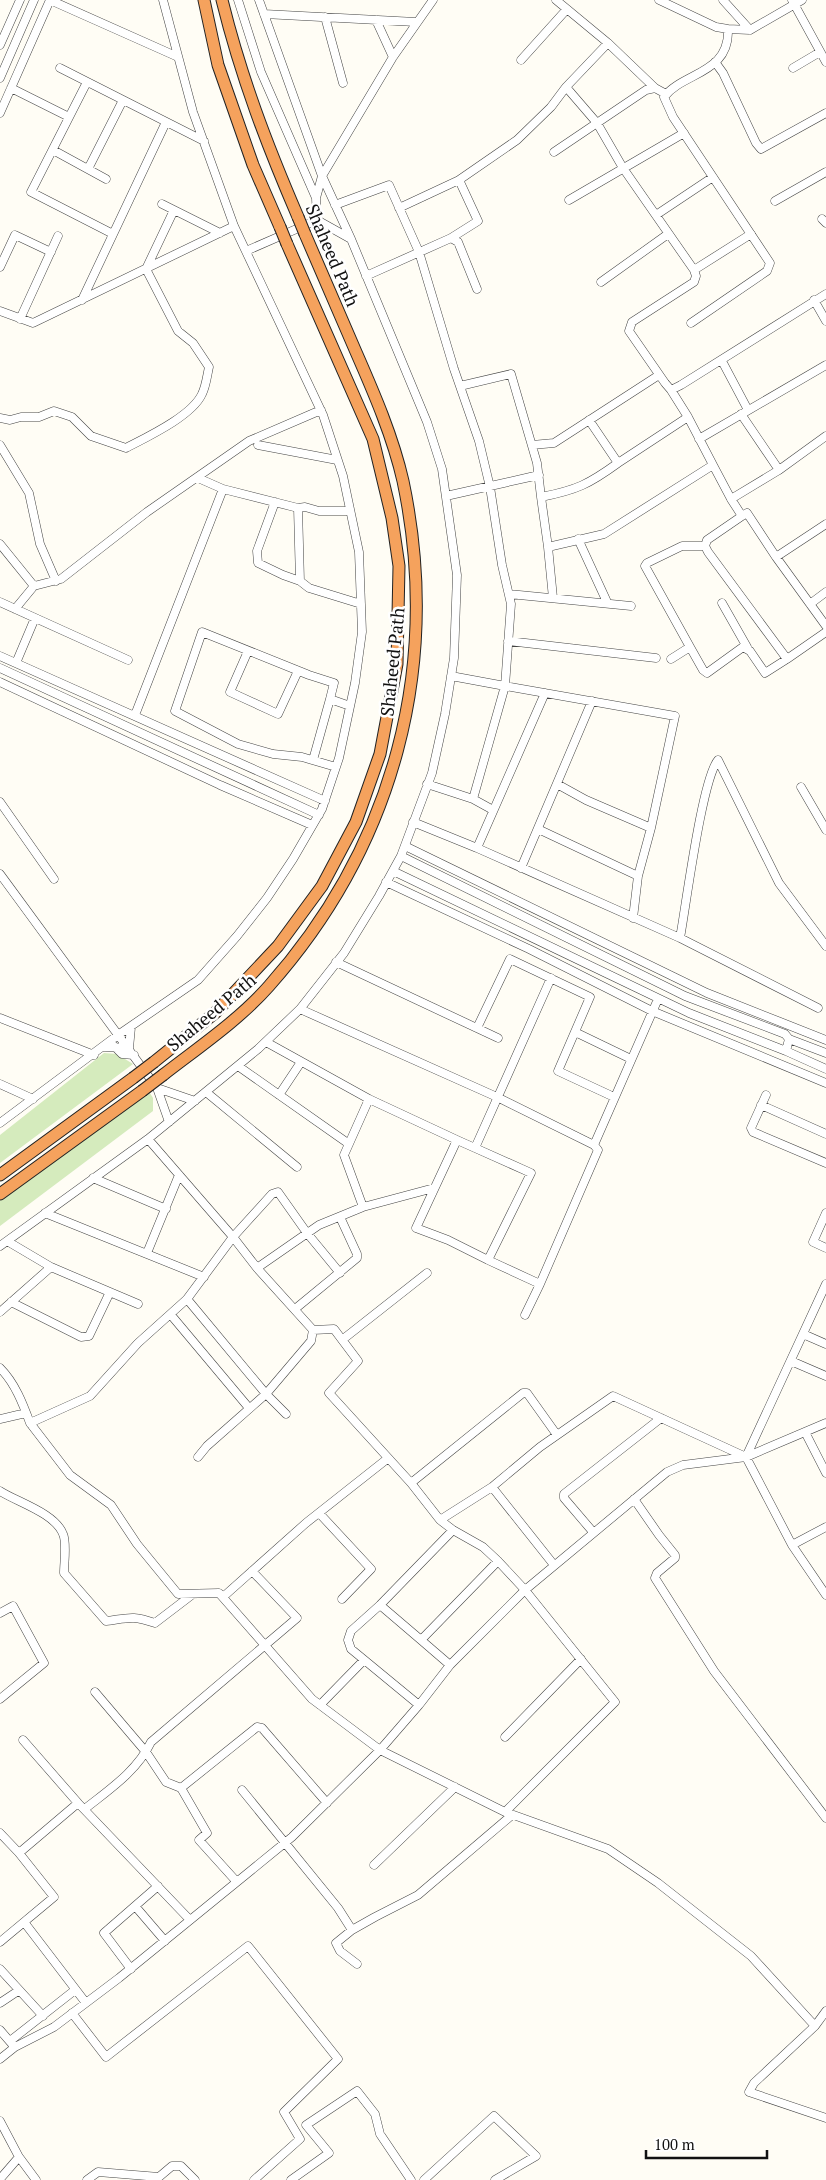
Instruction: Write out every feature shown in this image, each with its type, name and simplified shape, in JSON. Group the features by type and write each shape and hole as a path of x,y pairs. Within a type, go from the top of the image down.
{"highway":[{"name":"Shaheed Path","path":"0,1175 133,1078 215,1014 278,946 322,886 356,822 380,754 397,664 399,566 392,518 373,439 253,166 218,64 204,0"},
{"name":"Shaheed Path","path":"0,1194 163,1075 226,1026 267,988 302,946 336,895 374,824 397,758 410,695 417,627 416,599 414,561 402,480 379,404 270,153 235,55 222,0"}],"street":[{"path":"0,45 20,0"},
{"path":"1,74 34,0"},
{"path":"0,113 50,0 178,57"},
{"path":"0,1123 105,1047 118,1035 198,980 237,936 267,898 319,815 325,801 336,767 350,706 362,632 358,552 343,476 321,410 234,226 193,112 163,0"},
{"path":"238,0 261,72 316,198"},
{"path":"138,1304 51,1267 3,1244 148,1139 238,1066 300,1009 336,962 401,856 427,784 446,714 454,658 457,575 442,469 427,422 351,239 322,176 259,0"},
{"path":"317,220 316,198 322,176 393,57 433,0"},
{"path":"556,0 608,43 656,88 666,94"},
{"path":"659,0 716,27 750,30 793,2 802,0"},
{"path":"723,0 750,30"},
{"path":"793,2 826,62"},
{"path":"521,60 567,9"},
{"path":"264,14 416,22"},
{"path":"325,17 343,83"},
{"path":"376,20 393,57"},
{"path":"691,323 767,271 770,262 684,133 664,97 715,62 722,54 728,39 728,29"},
{"path":"399,208 459,180 517,140 551,107 566,87 608,43"},
{"path":"793,68 820,52"},
{"path":"715,62 723,73 756,143 762,150 826,113"},
{"path":"60,68 204,141"},
{"path":"87,82 32,192 113,234"},
{"path":"566,87 597,123 624,168 694,270 696,276 694,282 632,322 628,327 629,332 688,417 731,499 742,516"},
{"path":"11,88 69,117"},
{"path":"554,152 646,90 656,88"},
{"path":"88,169 123,100"},
{"path":"82,300 166,122"},
{"path":"569,200 684,133"},
{"path":"297,155 313,149"},
{"path":"53,150 106,179"},
{"path":"775,201 826,172"},
{"path":"656,215 713,177"},
{"path":"366,276 451,238 478,221 459,180"},
{"path":"335,205 389,185 419,252 479,441 490,487 502,565 511,604 505,686 473,799"},
{"path":"162,204 220,233"},
{"path":"146,269 174,210"},
{"path":"246,251 317,220"},
{"path":"317,220 351,239"},
{"path":"0,311 33,323 234,226"},
{"path":"601,282 668,234"},
{"path":"694,270 751,234"},
{"path":"0,267 15,236 51,252"},
{"path":"20,319 58,236"},
{"path":"451,238 458,242 476,288"},
{"path":"0,418 10,420 21,417 39,417 54,411 65,414 79,422 91,436 126,448 163,428 187,411 201,396 209,367 193,343 178,331 146,269"},
{"path":"671,390 722,361 758,335 826,294"},
{"path":"814,300 826,321"},
{"path":"722,361 745,412 779,470"},
{"path":"699,439 826,365"},
{"path":"460,386 512,374 539,475 553,598"},
{"path":"532,445 554,443 659,375"},
{"path":"15,609 34,586 56,581 147,512 249,441 321,410"},
{"path":"541,497 567,492 590,483 688,417"},
{"path":"589,420 618,463"},
{"path":"731,499 779,470 826,436"},
{"path":"0,444 29,492 40,544 56,581"},
{"path":"258,445 337,460"},
{"path":"548,547 604,534 713,465"},
{"path":"446,496 539,475"},
{"path":"198,478 223,489 298,508 319,511 350,511"},
{"path":"135,715 223,489"},
{"path":"275,502 257,551 256,560 258,563 300,581 309,588 361,604"},
{"path":"298,508 300,581"},
{"path":"705,546 707,540 747,513 826,626"},
{"path":"776,557 826,524"},
{"path":"578,539 607,602"},
{"path":"0,544 34,586"},
{"path":"705,546 682,546 645,566 703,670 707,673 743,647 747,648"},
{"path":"705,546 787,659"},
{"path":"810,604 826,592"},
{"path":"509,594 607,602 631,606"},
{"path":"0,602 128,660"},
{"path":"722,603 747,648 766,673 826,632"},
{"path":"16,663 35,618"},
{"path":"313,760 334,683 298,671 202,632 175,711 238,744 273,754 302,756 313,760 336,767"},
{"path":"508,641 656,658"},
{"path":"671,659 690,647"},
{"path":"248,651 230,692 278,714 298,671"},
{"path":"0,656 325,801"},
{"path":"0,668 319,815"},
{"path":"451,676 674,716 651,828 638,876 633,918"},
{"path":"0,682 211,781 312,825"},
{"path":"477,848 545,693"},
{"path":"330,699 350,706"},
{"path":"521,868 592,701"},
{"path":"680,938 704,804 713,766 718,760 779,883 826,946"},
{"path":"427,784 473,799 494,810"},
{"path":"557,784 586,800 651,828"},
{"path":"801,787 826,830"},
{"path":"0,802 54,879"},
{"path":"413,822 477,848 680,938 818,1008"},
{"path":"538,829 638,876"},
{"path":"405,846 707,993 826,1040"},
{"path":"401,856 685,996 785,1034 788,1039 826,1053"},
{"path":"393,870 689,1013 786,1050 826,1070"},
{"path":"0,874 157,1088 169,1122"},
{"path":"386,882 529,950 652,1012 826,1083"},
{"path":"477,1028 510,959 590,997 558,1070 614,1097"},
{"path":"336,962 498,1038"},
{"path":"475,1148 551,978"},
{"path":"594,1144 658,998"},
{"path":"300,1009 498,1097 594,1144 598,1150 540,1284 525,1314"},
{"path":"0,1018 94,1055"},
{"path":"129,1048 131,1027"},
{"path":"575,1032 631,1058"},
{"path":"786,1050 788,1039"},
{"path":"266,1042 369,1099 531,1174 488,1260"},
{"path":"114,1046 122,1054 134,1055"},
{"path":"105,1047 129,1048"},
{"path":"280,1095 301,1062"},
{"path":"238,1066 349,1144"},
{"path":"0,1084 33,1099"},
{"path":"157,1088 195,1101"},
{"path":"206,1092 297,1167"},
{"path":"766,1095 751,1128 753,1132 826,1163"},
{"path":"363,1207 344,1155 369,1099"},
{"path":"762,1105 826,1134"},
{"path":"148,1139 234,1237 257,1268 313,1330"},
{"path":"457,1140 416,1228 448,1240 540,1284"},
{"path":"148,1254 179,1175"},
{"path":"92,1178 166,1209"},
{"path":"257,1268 319,1225 363,1207 434,1188"},
{"path":"30,1423 90,1396 138,1343 187,1299 234,1237 272,1194 278,1192 307,1233 340,1273"},
{"path":"45,1212 204,1277"},
{"path":"826,1213 813,1242 826,1248"},
{"path":"295,1309 357,1258 340,1217"},
{"path":"0,1312 51,1267"},
{"path":"342,1340 427,1273"},
{"path":"746,1457 826,1284"},
{"path":"11,1302 81,1337 90,1336 110,1292"},
{"path":"187,1299 266,1394 286,1414"},
{"path":"171,1315 249,1408"},
{"path":"313,1330 334,1329 358,1361 329,1393 387,1459 411,1483 440,1520 483,1547 525,1590 615,1702 509,1813 418,1895 352,1930 336,1943 340,1951 357,1964"},
{"path":"198,1457 207,1446 266,1394 311,1341 313,1330"},
{"path":"803,1334 826,1344"},
{"path":"791,1361 826,1376"},
{"path":"0,1368 11,1382 30,1423 70,1475 111,1504 137,1544 178,1594 220,1593 312,1699 380,1750 509,1813 608,1849 658,1883 751,1956 816,2026"},
{"path":"411,1483 523,1393 527,1393 557,1435"},
{"path":"440,1520 492,1487 557,1435 613,1396 746,1457 792,1545 826,1595"},
{"path":"0,1419 26,1413"},
{"path":"593,1532 564,1498 564,1494 661,1418"},
{"path":"12,2044 54,2027 131,1969 285,1842 380,1750 450,1665 525,1590 667,1472 683,1465 746,1457 826,1423"},
{"path":"805,1432 826,1473"},
{"path":"223,1598 319,1513 387,1459"},
{"path":"492,1487 554,1565"},
{"path":"0,1491 35,1508 58,1526 64,1534 64,1573 106,1621 119,1618 140,1618 155,1623 193,1594"},
{"path":"634,1499 675,1555 675,1558 655,1578 714,1671 826,1818"},
{"path":"319,1513 371,1569 342,1599"},
{"path":"792,1545 826,1527"},
{"path":"419,1705 351,1649 348,1640 351,1631 380,1605 454,1530"},
{"path":"421,1640 498,1561"},
{"path":"86,1808 127,1776 146,1752 151,1742 297,1618 252,1571"},
{"path":"380,1605 450,1665"},
{"path":"0,1612 13,1606 44,1663 0,1700"},
{"path":"505,1738 581,1659"},
{"path":"320,1705 364,1660"},
{"path":"95,1692 146,1752 166,1782 181,1788 207,1833 199,1840 236,1881"},
{"path":"181,1788 257,1727 262,1728 327,1803"},
{"path":"23,1740 78,1802 86,1808 190,1920"},
{"path":"374,1865 455,1786"},
{"path":"242,1790 338,1908 352,1930"},
{"path":"19,1853 78,1802"},
{"path":"0,1833 19,1853 54,1898 0,1942"},
{"path":"131,1969 104,1933 158,1886"},
{"path":"135,1906 165,1941"},
{"path":"24,1922 86,2003"},
{"path":"72,2013 106,2058 248,1946 338,2059 284,2112 300,2138 254,2180"},
{"path":"0,1969 18,1991 43,2016"},
{"path":"0,2059 12,2044 76,1990"},
{"path":"0,2004 18,1991"},
{"path":"826,2011 816,2026 754,2083 748,2092 826,2118"},
{"path":"0,2030 12,2044"},
{"path":"291,2180 329,2153 306,2125 357,2091 375,2114 380,2134 411,2180"},
{"path":"424,2180 494,2116 536,2156 495,2180"},
{"path":"0,2121 19,2157 36,2180"},
{"path":"0,2179 19,2157"},
{"path":"87,2180 98,2172 159,2176 172,2166 182,2166 195,2180"}],"green space":[{"path":"104,1053 117,1054 133,1064 0,1163 0,1135"},
{"path":"148,1090 153,1098 153,1111 0,1226 0,1199"}]}
